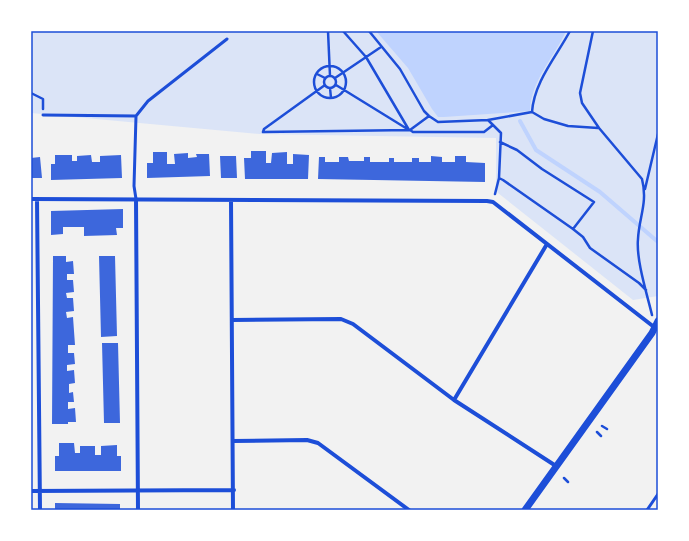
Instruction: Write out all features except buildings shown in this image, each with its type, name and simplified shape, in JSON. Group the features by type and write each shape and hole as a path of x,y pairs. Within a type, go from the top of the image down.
{"street":[{"path":"31,198 493,202 656,329 525,510"},
{"path":"37,198 40,510"},
{"path":"136,199 138,510"},
{"path":"231,200 234,510"},
{"path":"454,400 547,244"},
{"path":"232,320 341,319 353,324 454,400 556,466"},
{"path":"233,441 307,440 318,444 409,510"},
{"path":"31,492 234,490"}],"lane":[{"path":"136,199 134,172 136,116 148,101 227,39"},
{"path":"43,115 136,116"},
{"path":"647,510 658,494"}],"path":[{"path":"328,31 330,76"},
{"path":"344,31 366,57 410,130"},
{"path":"369,31 400,69 424,110 429,116 438,122 488,120 532,112 544,118 568,126 599,128"},
{"path":"532,112 533,102 544,74 570,31"},
{"path":"594,31 580,93 582,103 599,128 642,179 645,190"},
{"path":"335,78 382,47"},
{"path":"330,67 338,68 343,73 346,82 344,90 339,96 331,98 323,96 317,91 314,83 317,74 322,69 330,67"},
{"path":"317,74 325,78 330,76 335,78"},
{"path":"325,78 325,85"},
{"path":"335,78 336,85 413,132 484,132 493,125"},
{"path":"325,85 264,129 263,132 410,130 429,116"},
{"path":"325,85 330,88"},
{"path":"330,88 336,85"},
{"path":"330,88 331,98"},
{"path":"31,93 43,99 43,115"},
{"path":"488,120 501,133 499,178 493,202"},
{"path":"656,329 638,253 638,239 645,190 658,134"},
{"path":"500,142 517,150 542,169 594,202 573,229"},
{"path":"499,178 573,229 583,237 590,248 647,290"},
{"path":"602,426 606,429"},
{"path":"597,432 601,436"},
{"path":"564,478 568,482"}],"shaded area":[{"path":"31,31 658,31 658,296 633,300 498,193 496,189 496,138 260,134 31,113"}],"water":[{"path":"376,31 566,31 534,89 530,111 438,117 408,68"}],"waterway":[{"path":"520,121 536,150 600,192 658,242"}]}
